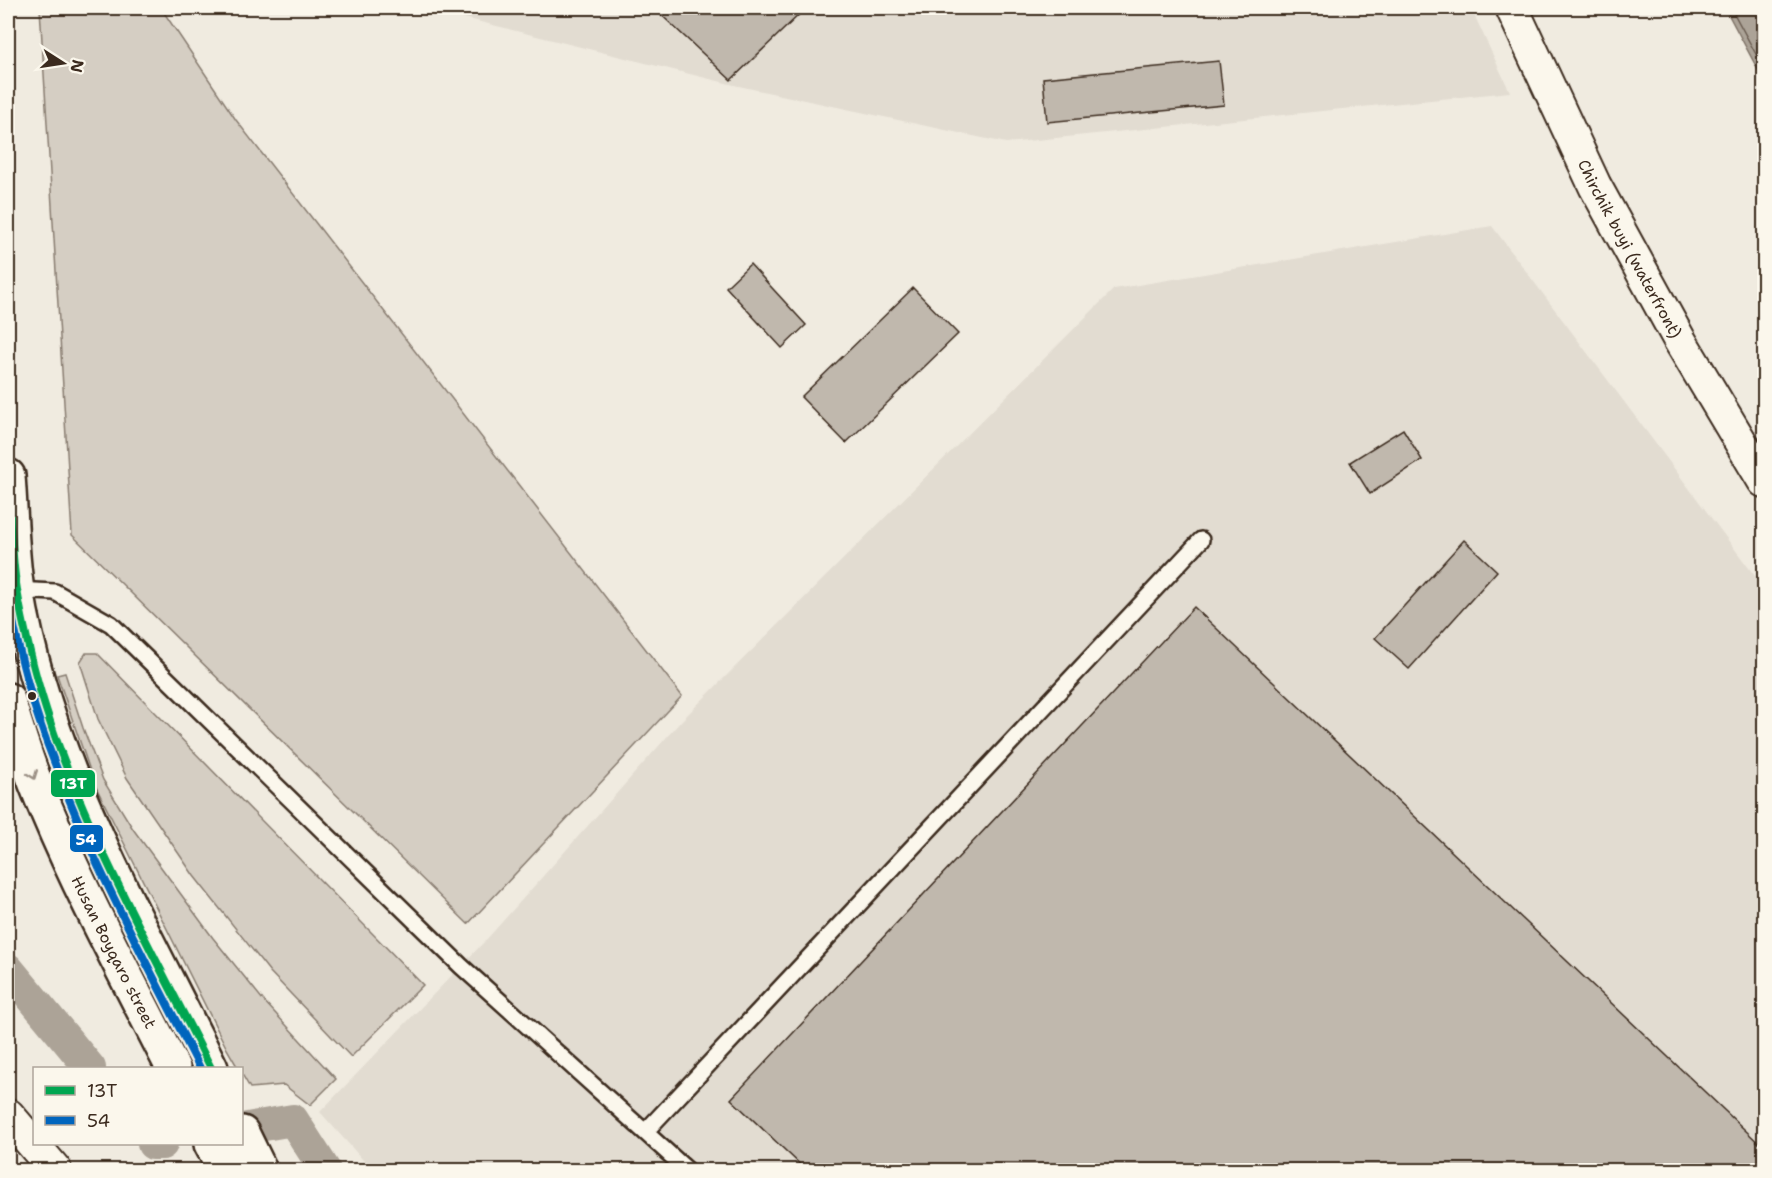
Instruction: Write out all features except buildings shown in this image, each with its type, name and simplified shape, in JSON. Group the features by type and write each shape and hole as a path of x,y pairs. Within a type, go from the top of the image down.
{"main road":[{"name":"Husan Boyqaro street","path":"8,476 12,590 55,732 82,802 114,873 211,1067"},
{"name":"Husan Boyqaro street","path":"8,700 46,810 73,870 172,1067"},
{"path":"243,1134 260,1170"},
{"path":"212,1145 225,1170"}],"street":[{"name":"Chirchik buyi (waterfront)","path":"1512,8 1595,186 1679,339 1764,481"},
{"path":"8,1114 33,1144"},
{"path":"34,1145 55,1170"}],"lane":[{"path":"645,1132 1202,540"},
{"path":"12,590 55,592 111,624 461,966 687,1170"}],"shaded area":[{"path":"40,8 161,8 236,120 682,696 468,924 72,535"},
{"path":"424,8 1471,8 1510,92 1006,143 734,85"},
{"path":"1492,226 1764,588 1764,1170 372,1170 320,1112 486,940 682,720 1114,289"},
{"path":"86,653 97,653 423,985 351,1057 270,972 194,876 127,778 98,719 80,662"},
{"path":"65,673 103,780 133,829 213,938 263,1000 336,1079 310,1105 284,1085 250,1088 243,1076 243,1067 237,1067 95,785 57,675"}],"water":[{"path":"1725,8 1764,8 1764,81"}],"waterway":[{"path":"8,969 89,1067"},
{"path":"243,1129 293,1120 325,1170"}],"transit line":[{"name":"13Т","path":"8,476 12,551 23,624 45,706 63,759 108,864 210,1067"},
{"name":"54","path":"8,596 34,705 55,765 113,897 199,1067"}]}
